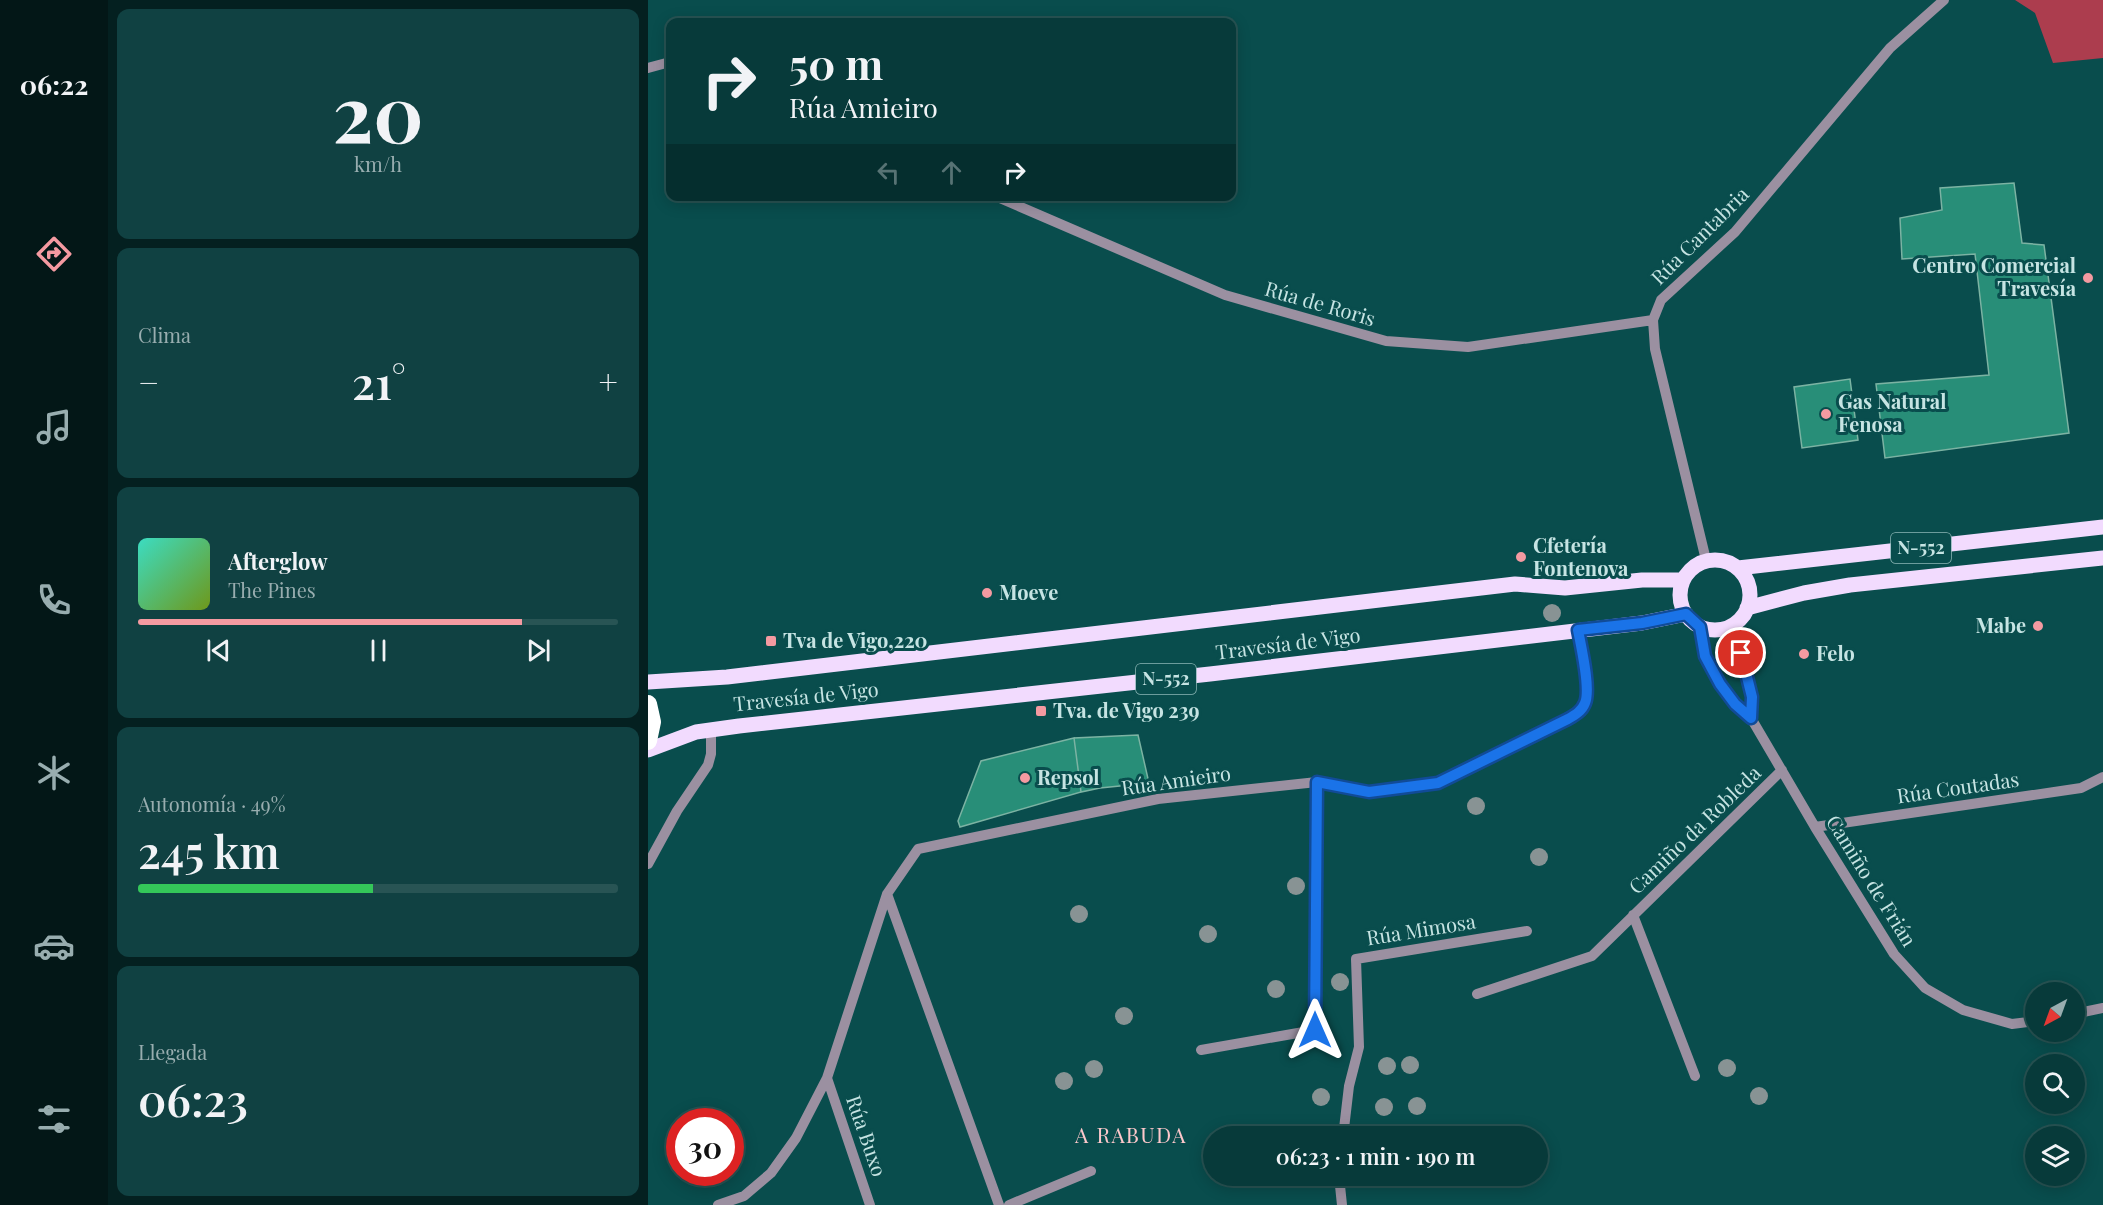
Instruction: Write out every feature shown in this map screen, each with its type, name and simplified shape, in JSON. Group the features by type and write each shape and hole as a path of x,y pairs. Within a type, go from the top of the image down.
{"highway":[{"path":"648,704 652,722 648,741"}],"main road":[{"name":"N-552","path":"1706,560 1724,560 1738,568 2103,527"},
{"name":"N-552","path":"1748,608 1804,593 1850,585 2103,558"},
{"path":"1706,560 1696,564 1688,571 1682,580 1680,598 1686,614 1700,627 1718,629 1736,623 1748,608 1749,587 1738,568"},
{"name":"Travesía de Vigo","path":"648,682 727,677 1515,584 1565,588 1642,580 1682,580"},
{"name":"Travesía de Vigo","path":"648,750 696,732 711,729 1210,674 1642,623 1686,614"}],"street":[{"name":"Rúa Cantabria","path":"1653,321 1661,300 1735,232 1890,48 1944,0"},
{"path":"648,68 666,63"},
{"name":"Rúa de Roris","path":"1007,201 1225,295 1386,341 1468,347 1653,321"},
{"path":"1653,321 1655,349 1706,560"},
{"name":"Camiño de Frián","path":"1736,623 1752,697 1751,718"},
{"name":"Camiño de Frián","path":"1700,627 1705,656 1712,669 1735,704 1751,718 1894,954 1926,988 1963,1010 2012,1024 2025,1022"},
{"name":"Rúa Amieiro","path":"718,1205 744,1196 771,1173 796,1138 826,1078 887,894 918,849 1158,799 1317,782 1369,792 1438,783 1578,713 1585,704 1587,693 1578,630"},
{"path":"648,864 677,811 708,765 711,754 711,729"},
{"name":"Camiño da Robleda","path":"1477,994 1592,956 1782,770"},
{"name":"Rúa Coutadas","path":"1815,827 2081,788 2103,777"},
{"path":"1201,1050 1315,1030 1317,782"},
{"path":"887,894 999,1205"},
{"name":"Camiño da Robleda","path":"1633,915 1695,1076"},
{"name":"Rúa Mimosa","path":"1344,1126 1349,1086 1359,1047 1356,958 1527,931"},
{"path":"2085,1012 2103,1008"},
{"name":"Rúa Buxo","path":"826,1078 870,1205"},
{"path":"1009,1205 1091,1171"},
{"path":"1340,1186 1342,1205"}],"shaded area":[{"path":"2015,0 2103,0 2103,58 2053,63 2035,13"}],"building":[{"path":"2014,183 2022,243 2044,245 2069,433 1885,458 1876,384 1989,375 1975,254 1902,259 1900,218 1942,210 1940,188"},
{"name":"Gas Natural Fenosa","path":"1850,379 1858,440 1802,448 1794,387"},
{"path":"1138,735 1149,783 1081,792 1074,738"},
{"path":"1074,738 1081,792 960,827 958,821 981,761"}],"place":[{"name":"Centro Comercial Travesía","path":"2088,278"},
{"name":"Gas Natural Fenosa","path":"1826,414"},
{"name":"Cfetería Fontenova","path":"1521,557"},
{"name":"Moeve","path":"987,593"},
{"name":"Mabe","path":"2038,626"},
{"name":"Tva de Vigo,220","path":"771,641"},
{"name":"Felo","path":"1804,654"},
{"name":"Tva. de Vigo 239","path":"1041,711"},
{"name":"Repsol","path":"1025,778"}],"district":[{"name":"A RABUDA","path":"1131,1136"}],"route":[{"path":"1315,1030 1317,782 1369,792 1438,783 1568,719 1578,713 1585,704 1587,693 1578,630 1642,623 1686,614 1700,627 1705,656 1720,684 1735,704 1751,718 1752,697 1741,653"}]}
